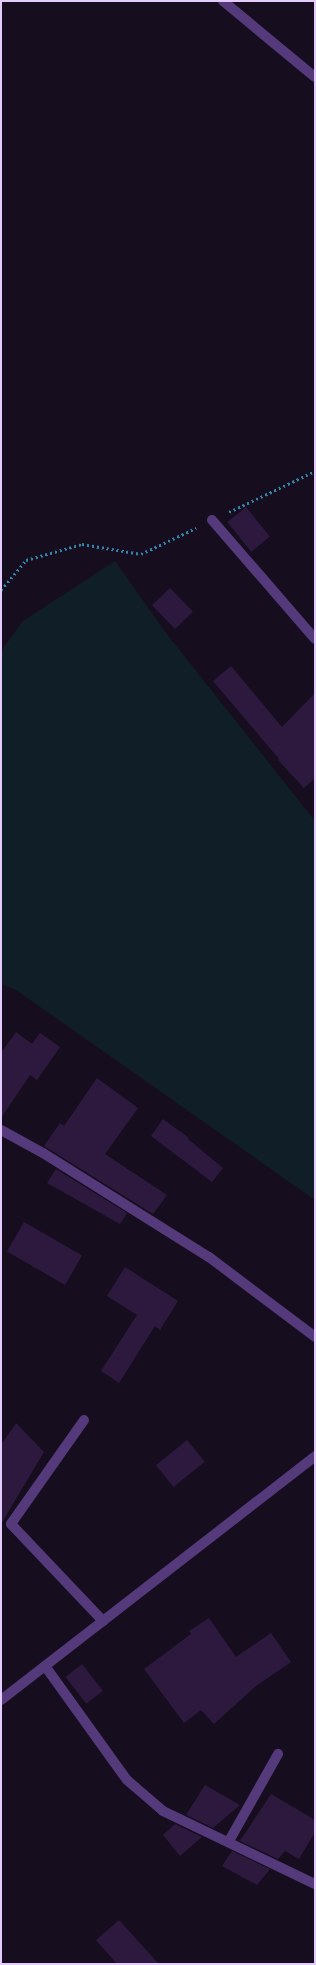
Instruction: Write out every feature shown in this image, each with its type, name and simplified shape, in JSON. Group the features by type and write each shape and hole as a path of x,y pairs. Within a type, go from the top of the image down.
{"street":[{"path":"223,1 315,77"},
{"path":"212,520 315,639"},
{"path":"1,1130 43,1154 208,1257 315,1337"},
{"path":"84,1420 11,1524 103,1620"},
{"path":"1,1700 315,1456"},
{"path":"45,1666 127,1780 163,1811 229,1841 315,1884"},
{"path":"229,1841 278,1754"}],"path":[{"path":"1,590 26,560 82,544 142,554 315,471"}],"shaded area":[{"path":"115,561 166,633 315,821 315,1200 16,990 1,984 1,651 23,621"}],"building":[{"path":"246,507 270,537 251,552 227,522"},
{"path":"170,588 193,612 175,629 152,605"},
{"path":"231,666 282,727 315,693 315,778 304,788 278,760 279,759 213,681"},
{"path":"16,1032 32,1044 40,1033 60,1047 37,1080 30,1075 1,1118 1,1053"},
{"path":"97,1078 138,1108 105,1154 167,1195 153,1214 44,1146 60,1123 64,1126"},
{"path":"163,1119 189,1138 188,1139 223,1168 212,1182 151,1136"},
{"path":"56,1169 127,1213 120,1224 47,1183"},
{"path":"24,1222 82,1256 65,1285 7,1251"},
{"path":"125,1267 178,1301 160,1330 155,1326 119,1383 101,1371 137,1315 107,1296"},
{"path":"16,1423 44,1452 1,1524 1,1445"},
{"path":"187,1440 205,1462 174,1487 156,1465"},
{"path":"209,1618 236,1657 271,1633 291,1662 256,1686 214,1724 201,1710 184,1723 144,1669 191,1634 189,1631"},
{"path":"82,1664 103,1691 86,1704 65,1677"},
{"path":"205,1785 240,1805 213,1828 186,1815"},
{"path":"271,1794 315,1820 315,1832 299,1859 285,1851 278,1859 240,1841"},
{"path":"175,1824 202,1837 180,1856 163,1835"},
{"path":"232,1851 270,1869 257,1885 222,1866"},
{"path":"119,1920 159,1964 117,1964 96,1940"}]}
